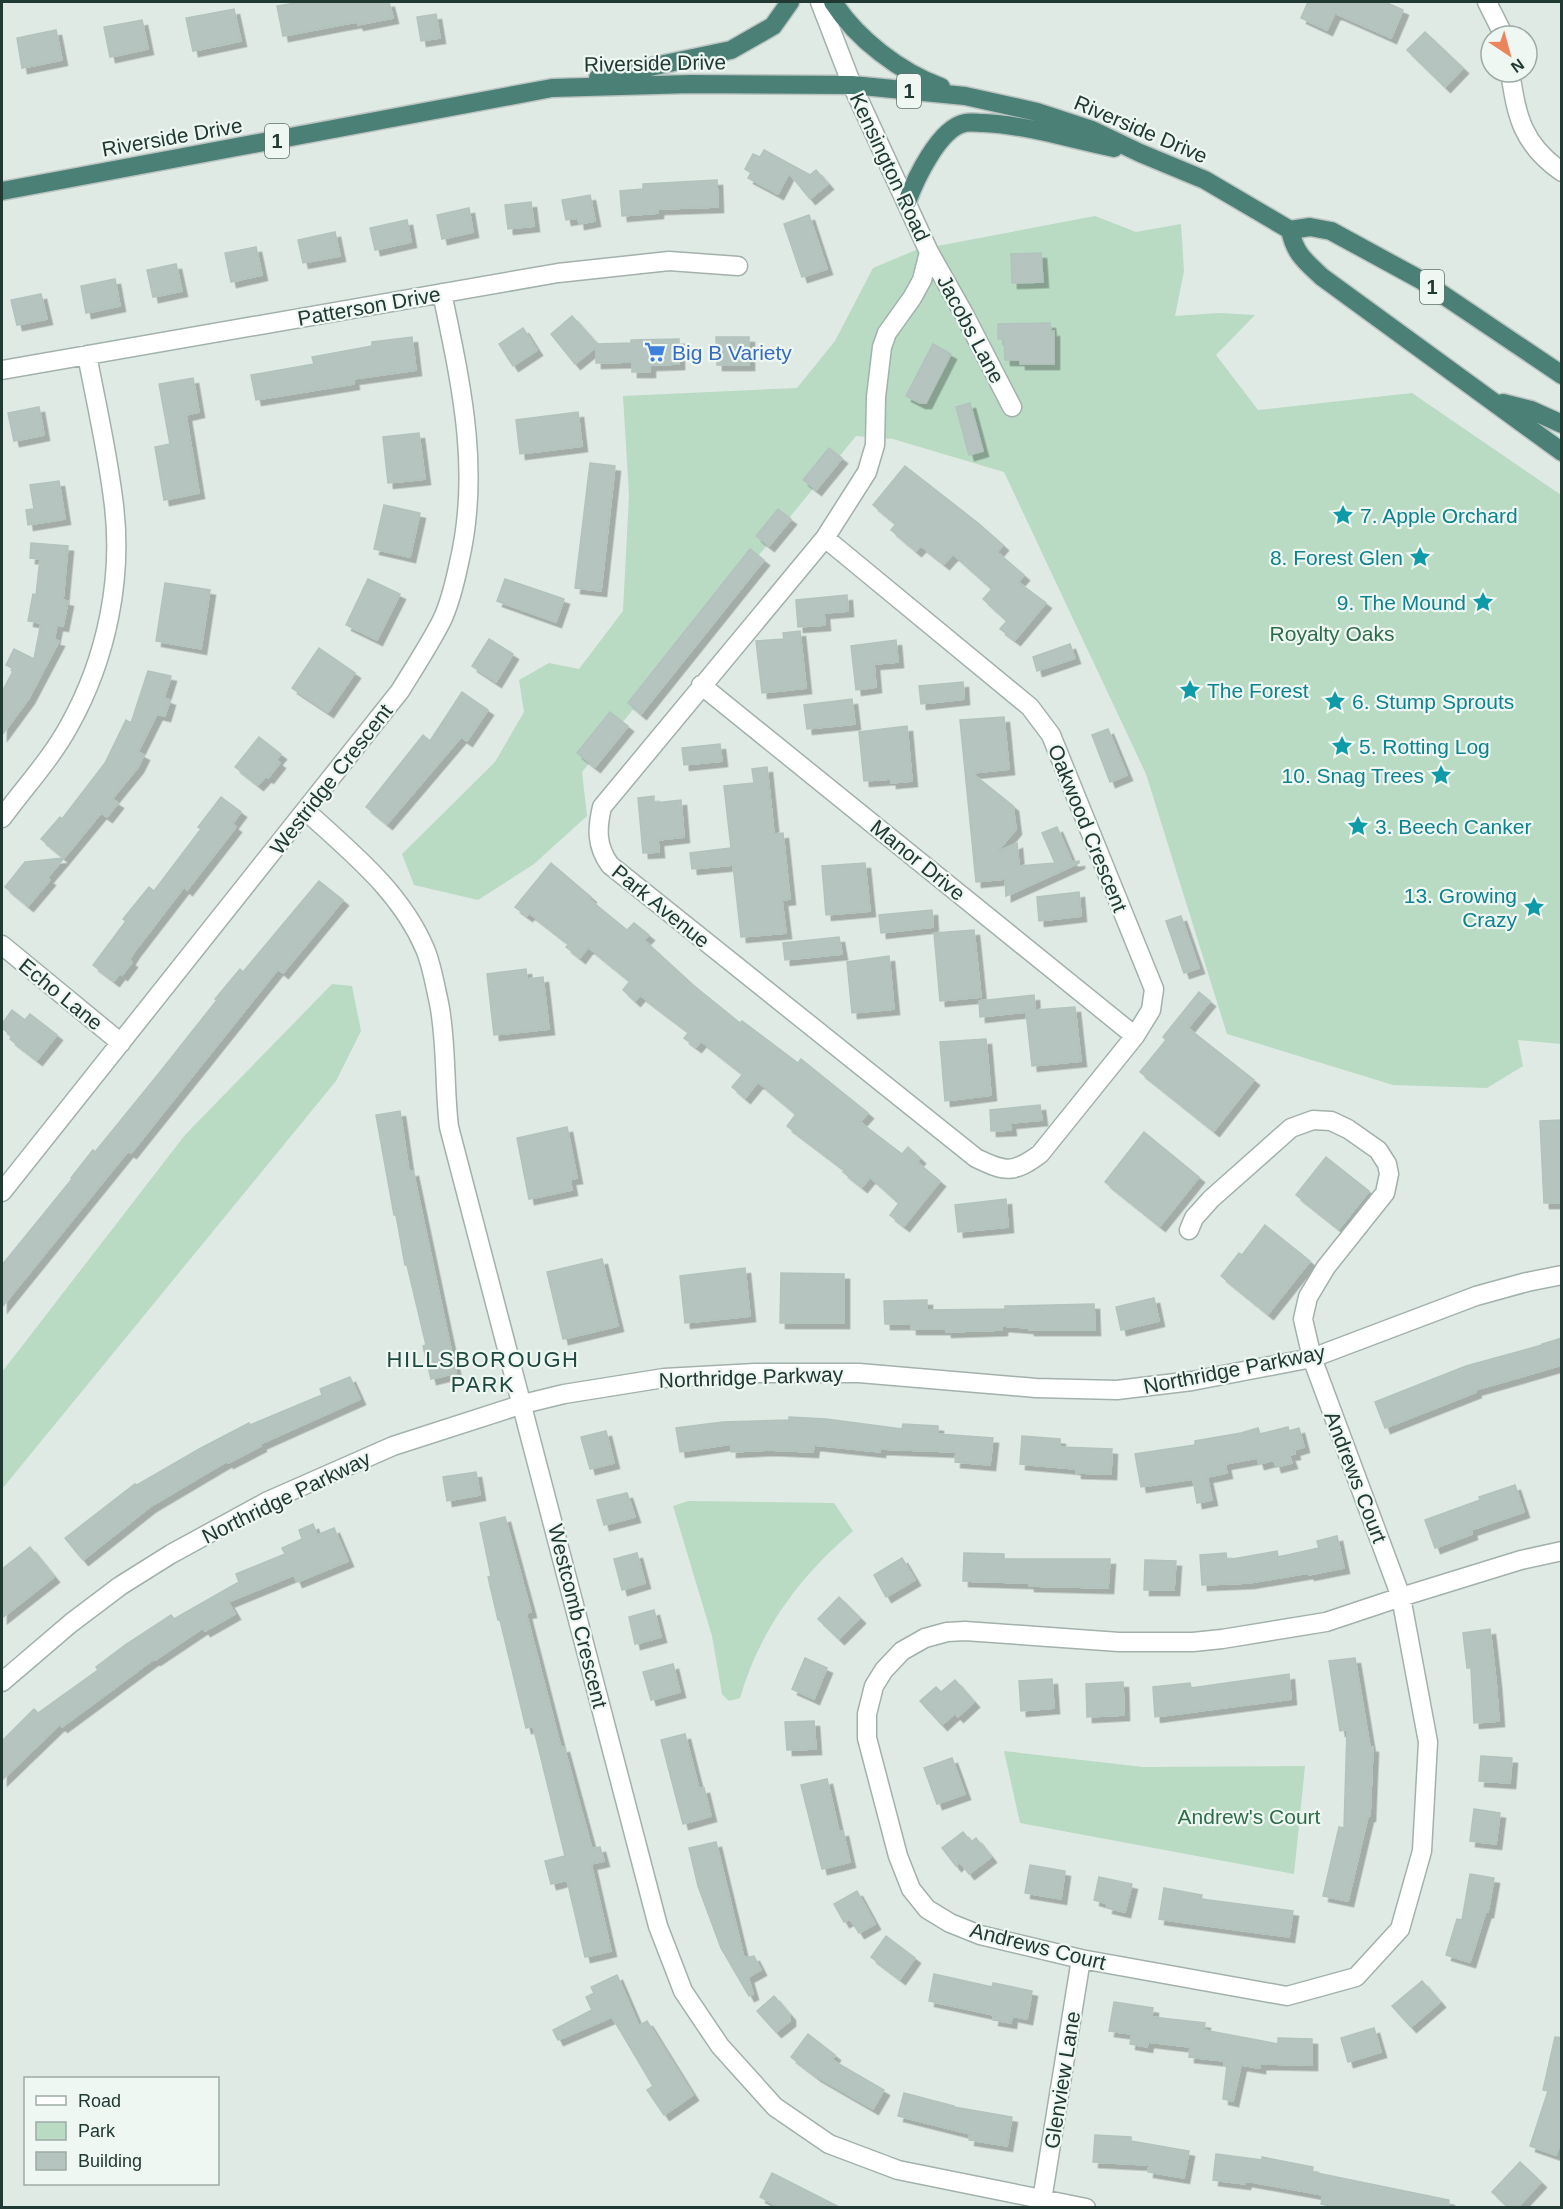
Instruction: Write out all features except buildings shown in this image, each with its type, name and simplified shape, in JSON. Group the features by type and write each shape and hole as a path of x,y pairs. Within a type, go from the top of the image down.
{"highway":[{"path":"552,88 731,50 773,26 790,2"},
{"path":"833,2 842,16 877,50 922,80 966,96"},
{"name":"Riverside Drive","path":"2,191 552,88 692,84 852,85 966,96 1064,121 1116,140 1140,153 1205,180 1290,230"},
{"path":"907,202 917,176 938,144 949,132 964,123 1003,124 1140,153"},
{"name":"1","path":"1290,230 1310,226 1331,231 1368,249 1421,280 1562,375"},
{"path":"1290,230 1293,245 1299,255 1322,277 1562,452"},
{"path":"1492,400 1531,410 1562,424"}],"street":[{"name":"Kensington Road","path":"820,2 852,85 929,252 922,280 887,333 881,353 876,397"},
{"path":"1487,2 1498,24"},
{"path":"1512,84 1522,125 1535,150 1562,172"},
{"name":"Jacobs Lane","path":"929,252 1012,406"},
{"name":"Patterson Drive","path":"2,370 442,293 613,266 669,261 738,266"},
{"name":"Westridge Crescent","path":"2,1192 400,691 442,619 455,582 468,520 469,455 466,418 442,293"},
{"path":"2,818 68,727 93,674 111,606 116,544 114,500 87,355"},
{"name":"Park Avenue","path":"876,397 875,445 867,472 825,538 602,807 597,828 603,856 609,865 976,1158 997,1168 1022,1168"},
{"name":"Oakwood Crescent","path":"825,538 1030,707 1050,735 1154,989 1151,1010 1135,1036 1040,1154 1022,1168"},
{"name":"Manor Drive","path":"701,685 1135,1036"},
{"name":"Westcomb Crescent","path":"306,811 357,856 392,895 411,922 426,951 439,1004 445,1053 444,1089 449,1127 658,1926 683,1991 720,2046 775,2107 829,2144 898,2170 1086,2208"},
{"name":"Echo Lane","path":"2,945 122,1043"},
{"name":"Andrews Court","path":"1189,1230 1194,1218 1211,1199 1291,1128 1313,1120 1331,1122 1348,1128 1378,1150 1388,1164 1389,1174 1385,1194 1326,1267 1308,1298 1303,1319 1312,1358 1401,1597 1428,1742 1422,1851 1400,1929 1356,1977 1287,1996 1081,1959 980,1935 950,1923 927,1909 911,1889 898,1856 867,1737 867,1714 874,1686 884,1670 902,1652 925,1638 947,1632 983,1632 1096,1641 1193,1641 1326,1622 1401,1597"},
{"name":"Northridge Parkway","path":"2,1682 71,1623 120,1586 171,1554 268,1501 393,1446 523,1404 564,1394 664,1378 755,1373 859,1373 1036,1388 1117,1390 1192,1381 1312,1358 1476,1296 1562,1275"},
{"path":"1401,1597 1521,1560 1562,1551"},
{"name":"Glenview Lane","path":"1042,2200 1081,1959"}],"green space":[{"name":"Royalty Oaks","path":"1095,216 1136,232 1181,224 1184,271 1175,316 1219,313 1255,315 1216,355 1258,410 1412,393 1561,495 1561,1044 1518,1040 1523,1066 1487,1088 1393,1085 1227,1034 1146,774 1004,472 893,439 856,436 582,772 587,816 534,864 478,900 414,885 402,854 495,762 524,712 519,680 549,663 579,669 623,611 629,495 623,396 797,388 835,341 873,268 916,250"},
{"path":"332,984 352,986 361,1031 336,1081 2,1489 2,1372 185,1135"},
{"path":"688,1501 834,1503 853,1531 815,1567 784,1606 758,1650 740,1698 729,1701 722,1694 712,1636 673,1506"},
{"name":"Andrew's Court","path":"1004,1751 1143,1767 1305,1766 1294,1874 1020,1823"}],"place":[{"name":"Big B Variety","path":"655,352"},
{"name":"7. Apple Orchard","path":"1343,515"},
{"name":"8. Forest Glen","path":"1420,557"},
{"name":"9. The Mound","path":"1483,602"},
{"name":"The Forest","path":"1190,690"},
{"name":"6. Stump Sprouts","path":"1335,701"},
{"name":"5. Rotting Log","path":"1342,746"},
{"name":"10. Snag Trees","path":"1441,775"},
{"name":"3. Beech Canker","path":"1358,826"},
{"name":"13. Growing Crazy","path":"1534,907"}],"district":[{"name":"HILLSBOROUGH PARK","path":"483,1372"}]}
